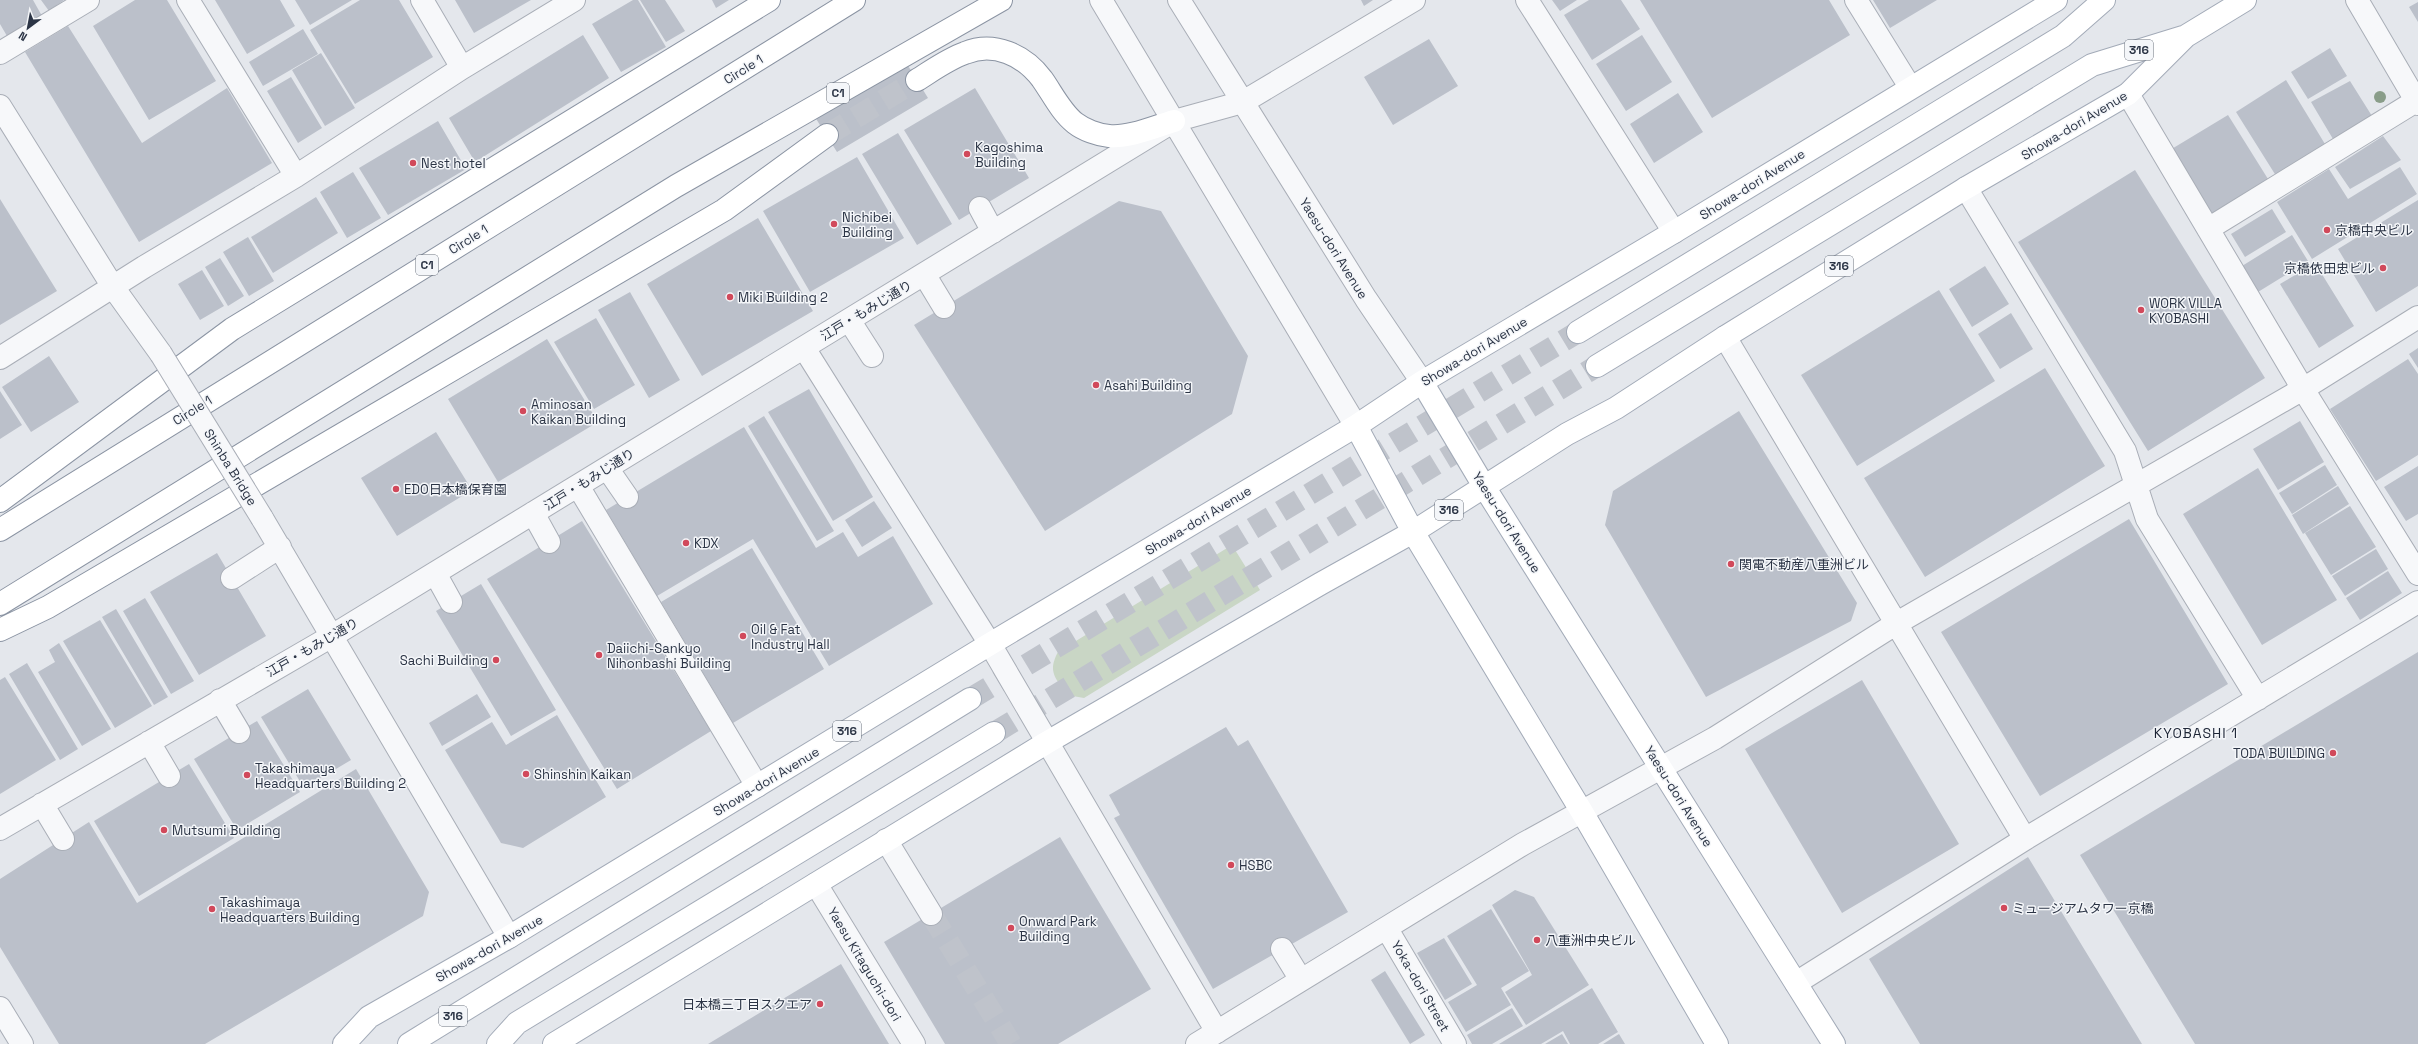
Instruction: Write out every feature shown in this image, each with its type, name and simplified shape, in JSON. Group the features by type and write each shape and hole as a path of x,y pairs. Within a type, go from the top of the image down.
{"main road":[{"path":"0,501 232,329 769,0"},
{"name":"Circle 1","path":"0,530 854,0"},
{"name":"C1","path":"0,604 676,186 1001,0"},
{"name":"Showa-dori Avenue","path":"344,1044 369,1017 509,937 990,644 1356,426 1422,382 1674,232 1910,87 2056,0"},
{"path":"1578,332 2063,36 2104,0"},
{"name":"Showa-dori Avenue","path":"566,1041 886,840 1046,743 1320,584 1413,532 1485,488 1567,434 1616,408 1725,337 1966,188 2128,94 2186,36 2245,0"},
{"name":"Showa-dori Avenue","path":"1597,366 2092,65 2186,36"},
{"path":"917,80 966,52 982,48 999,49 1017,56 1029,65 1075,123 1092,132 1110,136 1127,134 1174,121"},
{"path":"0,630 48,607 724,210 827,135"},
{"name":"Yaesu-dori Avenue","path":"1422,382 1485,488 1834,1044"},
{"path":"1356,426 1413,532 1582,812 1717,1044"},
{"name":"316","path":"409,1044 970,699"},
{"path":"498,1044 517,1024 994,733"}],"street":[{"path":"0,53 88,0"},
{"path":"188,0 296,176"},
{"path":"422,0 462,68"},
{"path":"0,358 113,286 296,176 462,68 574,0"},
{"path":"1101,0 1356,426"},
{"name":"Yaesu-dori Avenue","path":"1179,0 1366,299 1422,382"},
{"name":"江戸・もみじ通り","path":"0,829 332,636 1174,121 1243,102 1414,0"},
{"path":"1527,0 1674,232"},
{"path":"1856,0 1910,87"},
{"path":"2208,228 2417,102 2357,0"},
{"path":"2128,94 2303,389 2418,574"},
{"name":"Shinba Bridge","path":"0,106 113,286 161,354 280,547 509,937"},
{"path":"1966,188 2125,451 2147,519 2258,699"},
{"path":"980,208 993,232"},
{"path":"924,274 944,307"},
{"path":"1197,1044 1523,844 1715,738 1897,623 2303,389 2418,317"},
{"path":"849,320 872,356"},
{"path":"1725,337 2025,839"},
{"path":"804,348 917,515 1046,743 1217,1032"},
{"path":"607,468 627,497"},
{"path":"578,486 757,786"},
{"path":"533,513 549,542"},
{"path":"232,578 280,547"},
{"path":"435,573 451,602"},
{"path":"1796,983 2025,839 2418,602"},
{"path":"220,700 239,732"},
{"path":"149,742 169,776"},
{"path":"42,804 63,839"},
{"path":"886,840 931,914"},
{"name":"Yaesu Kitaguchi-dori","path":"816,884 914,1044"},
{"name":"Yoka-dori Street","path":"1387,928 1455,1044"},
{"path":"1282,949 1301,980"},
{"path":"0,1008 22,1044"}],"green space":[{"path":"1232,545 1260,590 1084,698 1067,695 1054,675 1053,665 1058,652"}],"building":[{"path":"0,0 33,0 42,16 7,36 0,24"},
{"path":"41,0 64,0 49,11"},
{"path":"135,0 167,0 216,81 149,120 93,26"},
{"path":"215,0 280,0 295,26 247,54"},
{"path":"295,0 352,0 310,25"},
{"path":"360,0 399,0 433,57 355,104 310,30"},
{"path":"455,0 531,0 474,33"},
{"path":"633,0 638,0 666,47 621,72 592,24"},
{"path":"640,0 665,0 685,31 666,42"},
{"path":"712,0 729,0 716,8"},
{"path":"1361,0 1373,0 1364,6"},
{"path":"1552,0 1577,0 1560,11"},
{"path":"1589,0 1621,0 1640,29 1592,60 1564,15"},
{"path":"1640,0 1829,0 1850,35 1712,118"},
{"path":"1873,0 1937,0 1890,28"},
{"path":"2418,2 2418,22 2409,7"},
{"path":"68,26 142,143 227,88 272,163 139,242 25,52"},
{"path":"303,29 318,54 263,86 249,62"},
{"path":"583,35 609,78 475,162 449,118"},
{"path":"1642,35 1672,82 1626,111 1596,64"},
{"path":"1429,39 1458,86 1393,125 1364,77"},
{"path":"2330,48 2347,76 2308,99 2291,72"},
{"path":"321,53 355,108 325,126 292,70"},
{"path":"902,56 928,98 837,152 813,114"},
{"path":"291,77 322,128 298,143 267,91"},
{"path":"2286,80 2328,149 2278,179 2236,112"},
{"path":"2350,81 2372,116 2333,139 2311,102"},
{"name":"Kagoshima Building","path":"975,88 1029,178 959,220 904,130"},
{"path":"1678,93 1703,132 1654,163 1630,124"},
{"path":"2228,115 2268,179 2210,215 2170,150"},
{"path":"438,121 466,169 388,215 359,168"},
{"path":"898,133 952,224 917,245 862,154"},
{"path":"2383,136 2401,160 2350,189 2335,167"},
{"name":"Nichibei Building","path":"857,157 904,238 810,292 763,211"},
{"name":"京橋中央ビル","path":"2400,167 2417,194 2312,259 2277,202 2329,169 2348,199"},
{"name":"WORK VILLA KYOBASHI","path":"2135,170 2265,378 2148,451 2018,242"},
{"path":"353,172 381,218 347,238 320,192"},
{"path":"316,197 338,233 273,273 251,237"},
{"path":"0,199 57,291 0,325"},
{"name":"京橋依田忠ビル","path":"2418,200 2418,286 2376,312 2338,249"},
{"name":"Asahi Building","path":"1119,201 1161,211 1248,356 1232,414 1045,531 914,325"},
{"path":"2272,209 2286,232 2245,257 2231,234"},
{"name":"Miki Building 2","path":"758,218 813,311 702,376 647,284"},
{"path":"2292,235 2308,261 2258,292 2242,266"},
{"path":"248,237 274,281 249,296 223,252"},
{"path":"220,258 244,296 228,306 205,267"},
{"path":"2315,263 2354,326 2319,348 2280,284"},
{"path":"1985,266 2009,304 1972,327 1949,289"},
{"path":"202,270 224,306 200,320 178,284"},
{"path":"1939,290 1995,381 1857,466 1801,375"},
{"path":"630,292 680,380 649,398 598,310"},
{"path":"2011,313 2033,349 2000,369 1978,334"},
{"path":"596,318 635,385 594,409 554,342"},
{"name":"Aminosan Kaikan Building","path":"547,339 598,422 498,482 448,399"},
{"path":"2418,348 2418,368 2409,354"},
{"path":"49,356 79,402 31,432 2,387"},
{"path":"2408,359 2418,374 2418,455 2376,481 2330,409"},
{"path":"2045,368 2105,466 1925,577 1864,478"},
{"path":"809,389 873,497 833,521 768,412"},
{"path":"0,391 22,425 0,439"},
{"name":"関電不動産八重洲ビル","path":"1739,411 1857,603 1851,621 1706,697 1605,525 1613,491"},
{"path":"764,416 834,531 817,541 748,426"},
{"path":"2300,421 2324,462 2278,490 2253,449"},
{"name":"KDX","path":"744,427 816,548 843,532 858,557 893,536 933,604 829,666 753,539 657,596 606,510"},
{"path":"436,432 472,490 397,536 361,478"},
{"path":"2325,465 2337,485 2292,514 2279,493"},
{"path":"2418,466 2418,514 2406,521 2384,487"},
{"path":"2258,468 2337,600 2262,645 2183,514"},
{"path":"2338,486 2349,504 2303,534 2292,515"},
{"path":"874,501 892,528 862,547 845,520"},
{"path":"2350,506 2376,547 2331,575 2305,533"},
{"path":"2129,519 2228,684 2040,796 1941,632"},
{"name":"Daiichi-Sankyo Nihonbashi Building","path":"582,521 711,731 617,789 487,579"},
{"name":"Oil & Fat Industry Hall","path":"752,548 824,669 733,723 661,602"},
{"path":"2376,549 2388,569 2345,596 2332,576"},
{"path":"217,553 266,636 199,675 150,592"},
{"path":"2388,571 2402,593 2360,620 2346,598"},
{"name":"Sachi Building","path":"481,584 556,710 511,736 436,611"},
{"path":"145,598 194,681 171,694 123,611"},
{"path":"116,609 168,697 154,705 102,617"},
{"path":"100,620 152,706 115,728 63,641"},
{"path":"59,643 111,729 82,746 38,672 55,662 49,650"},
{"name":"TODA BUILDING","path":"2418,652 2418,1044 2195,1044 2080,855"},
{"path":"27,663 78,749 60,760 9,674"},
{"path":"5,677 56,760 0,794 0,680"},
{"path":"1862,680 1959,844 1842,913 1745,749"},
{"path":"308,689 351,760 304,788 261,717"},
{"path":"477,694 491,717 442,746 429,723"},
{"name":"Shinshin Kaikan","path":"557,715 606,797 523,848 501,843 445,750 492,722 506,745"},
{"name":"Takashimaya Headquarters Building 2","path":"257,721 300,792 237,830 194,759"},
{"name":"HSBC","path":"1226,727 1238,746 1248,740 1348,912 1213,989 1114,818 1120,815 1109,795"},
{"name":"Mutsumi Building","path":"189,764 234,838 139,896 94,821"},
{"name":"Takashimaya Headquarters Building","path":"356,769 429,892 423,916 205,1044 59,1044 0,947 0,879 89,822 137,903"},
{"name":"Onward Park Building","path":"1060,837 1151,989 1058,1044 945,1044 884,942"},
{"name":"ミュージアムタワー京橋","path":"2028,857 2142,1044 1920,1044 1869,959"},
{"name":"八重洲中央ビル","path":"1515,890 1534,897 1589,985 1526,1025 1505,992 1532,975 1492,905"},
{"path":"1491,909 1529,971 1501,988 1511,1005 1466,1032 1448,1002 1477,985 1447,936"},
{"path":"1444,938 1472,984 1445,1000 1417,953"},
{"name":"日本橋三丁目スクエア","path":"841,964 889,1044 708,1044"},
{"path":"1385,971 1425,1035 1410,1044 1371,980"},
{"path":"1592,988 1618,1032 1598,1044 1570,1044 1563,1031 1541,1044 1499,1044"},
{"path":"1512,1008 1523,1026 1492,1044 1472,1044 1467,1035"},
{"path":"1562,1034 1568,1044 1545,1044"},
{"path":"1619,1034 1625,1044 1603,1044"}],"tunnel":[{"path":"827,135 917,80"},
{"path":"970,699 1578,332"},
{"path":"994,733 1597,366"},
{"path":"931,914 1011,1044"}],"place":[{"name":"Kagoshima Building","path":"967,154"},
{"name":"Nest hotel","path":"413,163"},
{"name":"Nichibei Building","path":"834,224"},
{"name":"京橋中央ビル","path":"2327,230"},
{"name":"京橋依田忠ビル","path":"2383,268"},
{"name":"Miki Building 2","path":"730,297"},
{"name":"WORK VILLA KYOBASHI","path":"2141,310"},
{"name":"Asahi Building","path":"1096,385"},
{"name":"Aminosan Kaikan Building","path":"523,411"},
{"name":"EDO日本橋保育園","path":"396,489"},
{"name":"KDX","path":"686,543"},
{"name":"関電不動産八重洲ビル","path":"1731,564"},
{"name":"Oil & Fat Industry Hall","path":"743,636"},
{"name":"Daiichi-Sankyo Nihonbashi Building","path":"599,655"},
{"name":"Sachi Building","path":"496,660"},
{"name":"TODA BUILDING","path":"2333,753"},
{"name":"Shinshin Kaikan","path":"526,774"},
{"name":"Takashimaya Headquarters Building 2","path":"247,775"},
{"name":"Mutsumi Building","path":"164,830"},
{"name":"HSBC","path":"1231,865"},
{"name":"ミュージアムタワー京橋","path":"2004,908"},
{"name":"Takashimaya Headquarters Building","path":"212,909"},
{"name":"Onward Park Building","path":"1011,928"},
{"name":"八重洲中央ビル","path":"1537,940"},
{"name":"日本橋三丁目スクエア","path":"820,1004"}],"district":[{"name":"KYOBASHI 1","path":"2196,733"}]}
